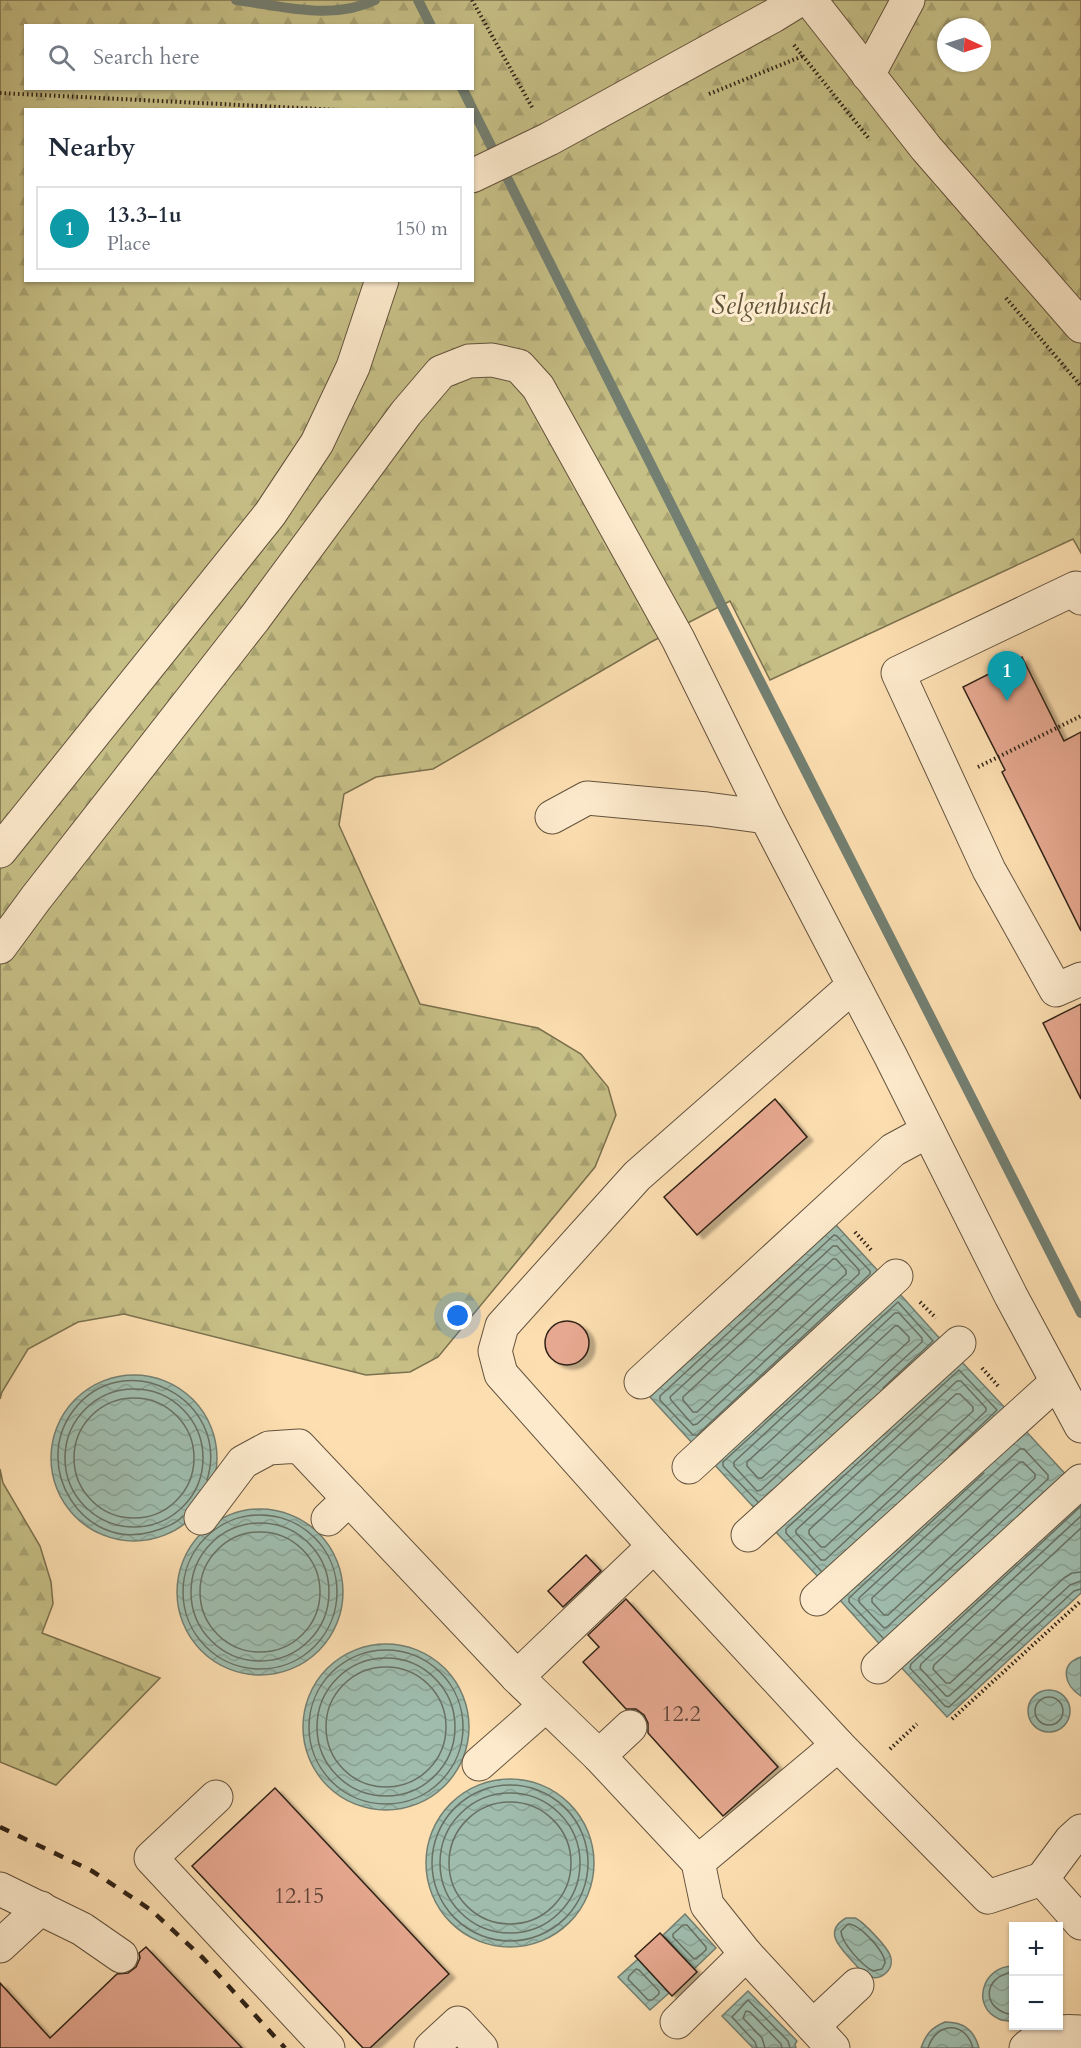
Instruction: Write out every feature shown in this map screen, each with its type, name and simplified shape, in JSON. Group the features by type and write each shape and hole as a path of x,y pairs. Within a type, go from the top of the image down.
{"street":[{"path":"474,175 538,144 799,0"},
{"path":"810,0 926,148 1081,326"},
{"path":"868,75 908,0"},
{"path":"0,852 270,514 317,442 353,367 381,282"},
{"path":"0,947 254,619 406,413 441,372 469,361 492,360 519,366 538,387 678,639 766,817 1011,1296 1081,1426"},
{"path":"1081,598 1076,588 898,673 989,870 1056,990 1081,979"},
{"path":"552,817 587,798 766,817"},
{"path":"853,986 637,1176 502,1326 495,1351 501,1374 654,1546 838,1744 988,1897 1042,1879 1071,1840 1081,1831"},
{"path":"641,1382 893,1150 928,1131"},
{"path":"689,1467 896,1276"},
{"path":"748,1535 959,1343"},
{"path":"817,1599 1057,1382"},
{"path":"201,1518 243,1462 269,1448 299,1446 338,1509 599,1756 698,1862 707,1905 746,1954 823,2037 857,1985"},
{"path":"878,1667 1081,1481"},
{"path":"517,1677 654,1546"},
{"path":"479,1764 546,1705"},
{"path":"599,1756 630,1727"},
{"path":"698,1862 838,1744"},
{"path":"216,1797 151,1858 328,2048"},
{"path":"1042,1879 1081,1923"},
{"path":"0,1889 82,1929 121,1956"},
{"path":"0,1946 41,1908"},
{"path":"677,2022 746,1954"},
{"path":"431,2048 458,2023 481,2048"},
{"path":"1026,2048 1035,2040 1058,2030 1081,2032"}],"path":[{"path":"0,93 300,108"},
{"path":"948,782 1081,716"},
{"path":"952,1719 1081,1601"}],"green space":[{"name":"Selgenbusch","path":"0,0 1081,0 1081,553 1073,539 770,680 730,601 651,642 433,769 376,777 344,794 339,825 420,1004 538,1028 581,1054 608,1087 616,1115 595,1167 438,1357 410,1372 366,1375 124,1314 78,1322 28,1349 0,1399"},
{"path":"0,1469 3,1483 40,1546 51,1582 53,1604 42,1633 160,1678 56,1785 0,1762"}],"water":[{"path":"836,1225 880,1273 694,1445 650,1397"},
{"path":"898,1292 942,1341 758,1512 713,1463"},
{"path":"960,1360 1007,1410 822,1581 775,1531"},
{"path":"134,1375 166,1382 180,1389 192,1400 203,1412 210,1426 217,1458 210,1490 203,1504 192,1516 180,1527 166,1534 134,1541 102,1534 88,1527 76,1516 65,1504 58,1490 51,1458 58,1426 65,1412 76,1400 88,1389 102,1382"},
{"path":"1023,1428 1069,1478 884,1649 839,1599"},
{"path":"1081,1498 1081,1593 947,1717 900,1666"},
{"path":"260,1509 292,1516 319,1533 336,1560 343,1592 336,1624 319,1651 292,1668 260,1675 228,1668 201,1651 184,1624 177,1592 184,1560 201,1533 228,1516"},
{"path":"386,1644 418,1650 445,1668 463,1695 469,1727 463,1759 445,1786 418,1804 386,1810 354,1804 327,1786 309,1759 303,1727 309,1695 327,1668 354,1650"},
{"path":"1081,1657 1081,1696 1071,1687 1066,1675 1069,1665"},
{"path":"1049,1690 1064,1696 1070,1711 1064,1726 1049,1732 1034,1726 1028,1711 1034,1696"},
{"path":"510,1779 542,1786 556,1793 569,1804 580,1817 587,1831 594,1863 587,1895 580,1909 569,1922 556,1933 542,1940 510,1947 478,1940 464,1933 451,1922 440,1909 433,1895 426,1863 433,1831 440,1817 451,1804 464,1793 478,1786"},
{"path":"685,1914 716,1948 694,1969 663,1935"},
{"path":"846,1918 859,1920 888,1951 891,1963 884,1975 875,1978 866,1975 839,1946 835,1929"},
{"path":"638,1959 669,1993 650,2010 618,1977"},
{"path":"1009,1967 1009,2021 999,2019 990,2013 983,1997 988,1979 994,1972"},
{"path":"748,1991 797,2041 796,2048 753,2048 722,2016"},
{"path":"945,2022 963,2025 967,2028 974,2036 979,2048 921,2048 930,2032"}],"building":[{"path":"1022,657 1064,741 1081,732 1081,931 1002,772 1005,770 963,687"},
{"path":"1081,1004 1081,1099 1043,1023"},
{"path":"775,1099 807,1137 697,1235 664,1197"},
{"path":"567,1321 583,1327 589,1343 583,1359 567,1365 551,1359 545,1343 551,1327"},
{"path":"586,1555 601,1571 563,1607 548,1591"},
{"path":"626,1599 778,1767 723,1816 648,1733 648,1723 644,1715 636,1709 626,1709 583,1662 599,1647 588,1635"},
{"path":"275,1788 449,1974 370,2048 363,2048 192,1866"},
{"path":"660,1933 697,1972 672,1996 635,1956"},
{"path":"146,1947 242,2048 0,2048 0,1983 50,2038 117,1974 128,1973 136,1967 140,1958 139,1953"}],"waterway":[{"path":"236,0 324,11 342,10 375,0"},
{"path":"418,0 430,24"},
{"path":"463,90 472,108"},
{"path":"474,112 1081,1313"}],"railway":[{"path":"0,1827 92,1871 151,1910 203,1958 285,2048"}],"place":[{"name":"13.3-1u","path":"1007,701"}]}
